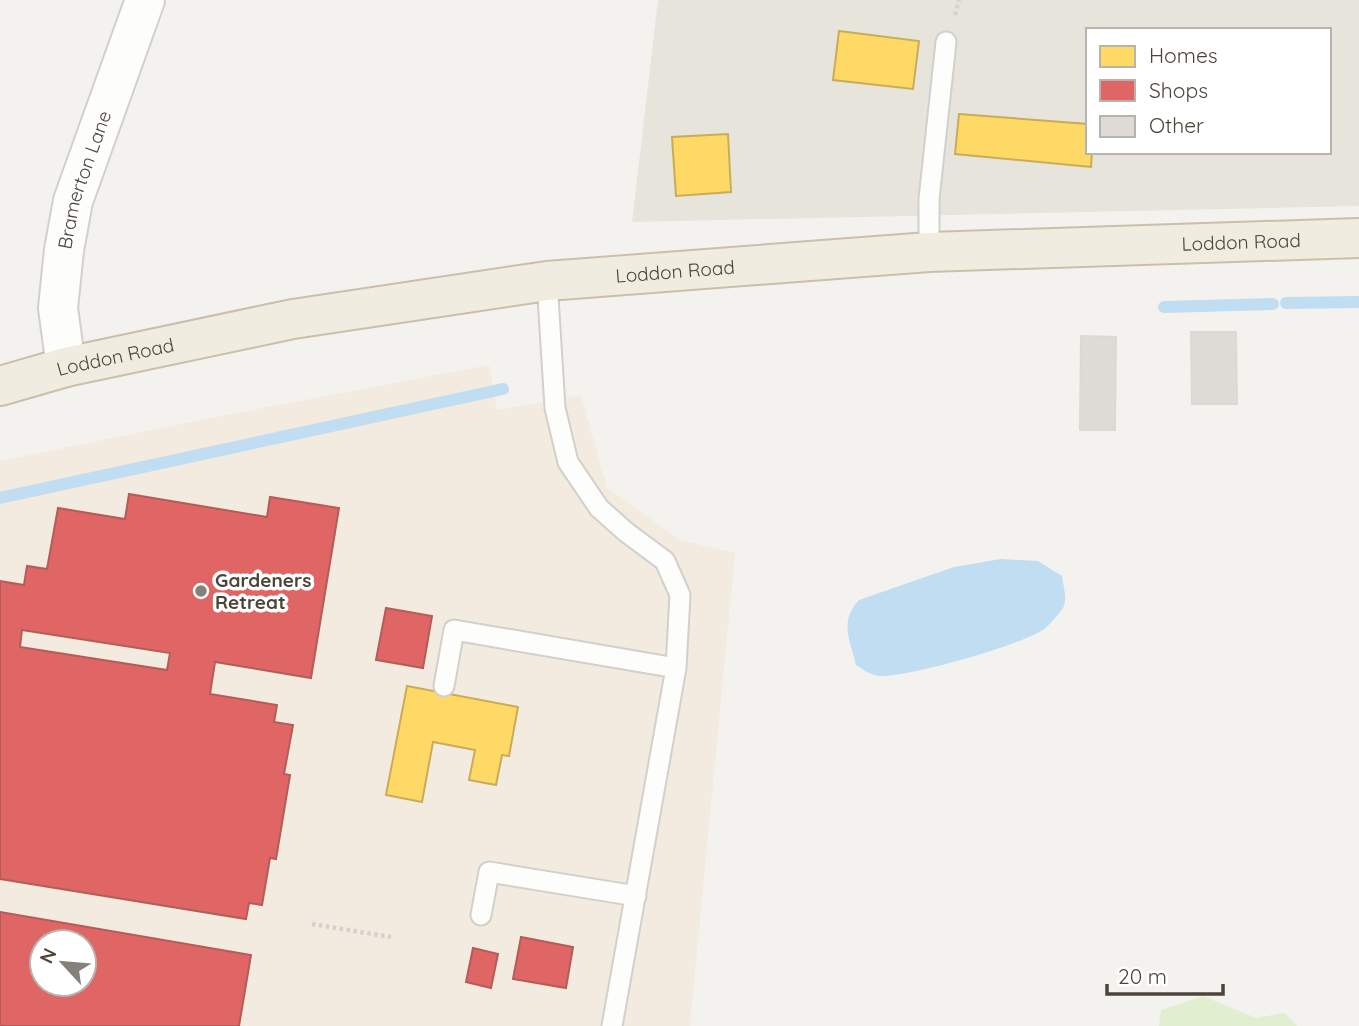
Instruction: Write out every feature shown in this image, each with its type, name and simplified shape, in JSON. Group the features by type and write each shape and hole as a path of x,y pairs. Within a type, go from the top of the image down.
{"highway":[{"name":"Loddon Road","path":"0,386 66,368 293,319 548,281 929,252 1359,238"}],"street":[{"name":"Bramerton Lane","path":"66,368 58,308 64,250 73,201 145,0"}],"lane":[{"path":"929,252 929,199 946,42"},
{"path":"548,281 555,408 568,462 599,509 665,561 680,596 676,668 612,1026"},
{"path":"444,686 454,630 676,668"},
{"path":"481,915 489,872 636,896"}],"path":[{"path":"312,924 391,937"}],"shaded area":[{"path":"658,0 1359,0 1359,206 632,222"},
{"path":"489,365 497,410 581,395 607,488 680,540 735,553 690,1026 0,1026 0,461"}],"green space":[{"path":"1203,996 1256,1018 1285,1013 1297,1026 1159,1026 1161,1010"}],"water":[{"path":"1001,559 1038,561 1062,576 1065,597 1063,608 1044,629 1028,638 986,652 895,675 877,676 856,665 848,623 849,615 859,600 954,567"}],"building: Homes":[{"path":"839,31 919,41 913,89 833,80"},
{"path":"959,114 1086,124 1086,154 1092,154 1091,167 955,154"},
{"path":"728,134 731,192 676,196 672,137"},
{"path":"407,686 518,707 509,756 502,755 496,785 469,780 475,750 433,742 422,802 386,795"}],"building: Shops":[{"path":"129,494 267,517 270,497 339,508 311,678 215,662 210,694 277,705 274,722 293,725 284,774 290,775 276,859 270,858 262,905 249,903 246,919 0,879 0,581 24,585 27,566 47,569 58,508 125,519","holes":["22,630 170,653 167,670 20,647"]},
{"path":"386,608 432,616 423,668 376,660"},
{"path":"0,912 93,928 28,928 28,998 98,998 98,929 251,955 239,1026 0,1026"},
{"path":"521,937 573,947 566,988 513,979"},
{"path":"473,948 498,954 491,988 466,982"}],"building: Other":[{"path":"1191,332 1236,332 1237,404 1192,404"},
{"path":"1081,336 1116,337 1115,430 1080,430"}],"waterway":[{"path":"1286,303 1359,302"},
{"path":"1164,307 1273,304"},
{"path":"0,498 503,389"}],"place":[{"name":"Gardeners Retreat","path":"201,591"}]}
